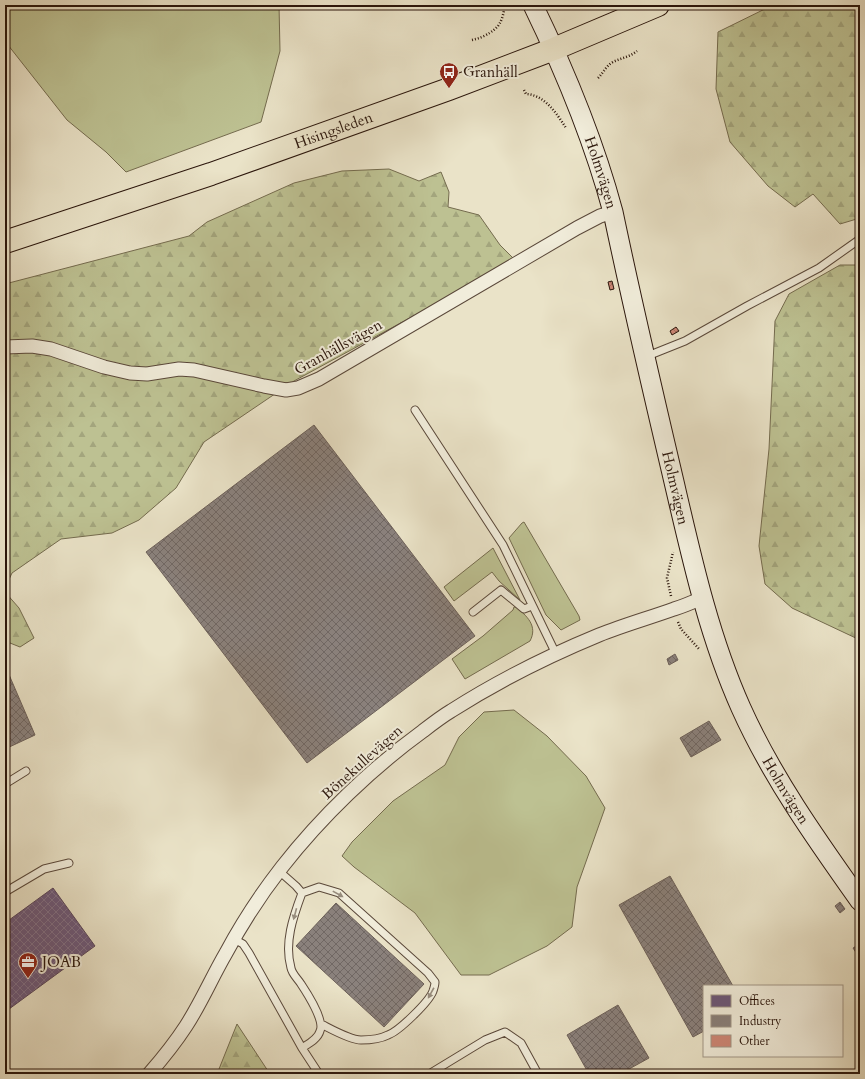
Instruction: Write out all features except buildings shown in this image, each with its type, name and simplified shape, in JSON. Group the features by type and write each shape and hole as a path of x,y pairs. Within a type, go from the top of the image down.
{"highway":[{"name":"Hisingsleden","path":"5,242 218,172 449,89 554,49 658,5"}],"street":[{"name":"Holmvägen","path":"533,5 554,49 600,167 613,212 684,527 702,598 720,657 741,709 766,757 827,855 860,900"},
{"name":"Granhällsvägen","path":"5,347 32,346 51,349 104,367 130,373 148,374 179,369 194,370 286,390 298,388 319,379 577,228 600,216 613,212"},
{"name":"Bönekullevägen","path":"149,1074 185,1028 198,1007 225,953 279,871 341,801 396,752 449,712 503,680 598,635 702,598"}],"lane":[{"path":"645,357 685,341 746,306 819,268 860,239"},
{"path":"415,410 502,545 556,654"},
{"path":"473,612 501,590 524,609 532,606"},
{"path":"5,784 26,771"},
{"path":"5,892 44,869 69,862"},
{"path":"279,871 302,893"},
{"path":"302,893 319,887 339,892 428,973 435,982 433,991 424,1004 389,1035 376,1039 360,1040 321,1024"},
{"path":"302,893 289,936 291,970 316,1010 321,1024 321,1031 318,1036 302,1048"},
{"path":"234,939 243,944 249,953 302,1048 319,1074"},
{"path":"429,1074 485,1040 505,1032 521,1043 538,1074"}],"path":[{"path":"472,40 476,40 498,29 503,21 504,5"},
{"path":"598,78 604,68 614,61 637,51"},
{"path":"524,90 526,94 545,100 569,133"}],"green space":[{"path":"5,5 279,5 280,51 261,122 126,172 106,152 67,120 8,45 5,51"},
{"path":"773,5 860,5 860,218 840,224 813,194 795,207 768,186 730,142 716,89 718,32"},
{"path":"389,169 419,181 441,172 449,192 448,207 479,215 500,245 513,258 487,276 294,381 204,442 176,488 139,520 112,533 61,539 12,573 5,588 5,284 189,236 207,222 294,183 342,171"},
{"path":"840,265 860,265 860,640 792,608 765,584 759,546 769,449 775,321 789,294"},
{"path":"524,522 579,616 580,620 561,630 546,615 509,538"},
{"path":"493,548 520,600 499,581 492,572 454,601 444,587"},
{"path":"5,592 19,608 34,638 20,647 5,641"},
{"path":"514,607 520,610 532,626 533,631 530,641 465,679 452,659 483,636 513,610"},
{"path":"514,710 547,736 586,776 605,808 577,887 572,927 547,946 489,975 461,975 415,913 354,867 342,856 352,842 393,801 445,765 459,737 484,712"},
{"path":"237,1024 268,1071 272,1074 217,1074"}],"place":[{"name":"Granhäll","path":"449,89"},
{"name":"JOAB","path":"28,979"}]}
